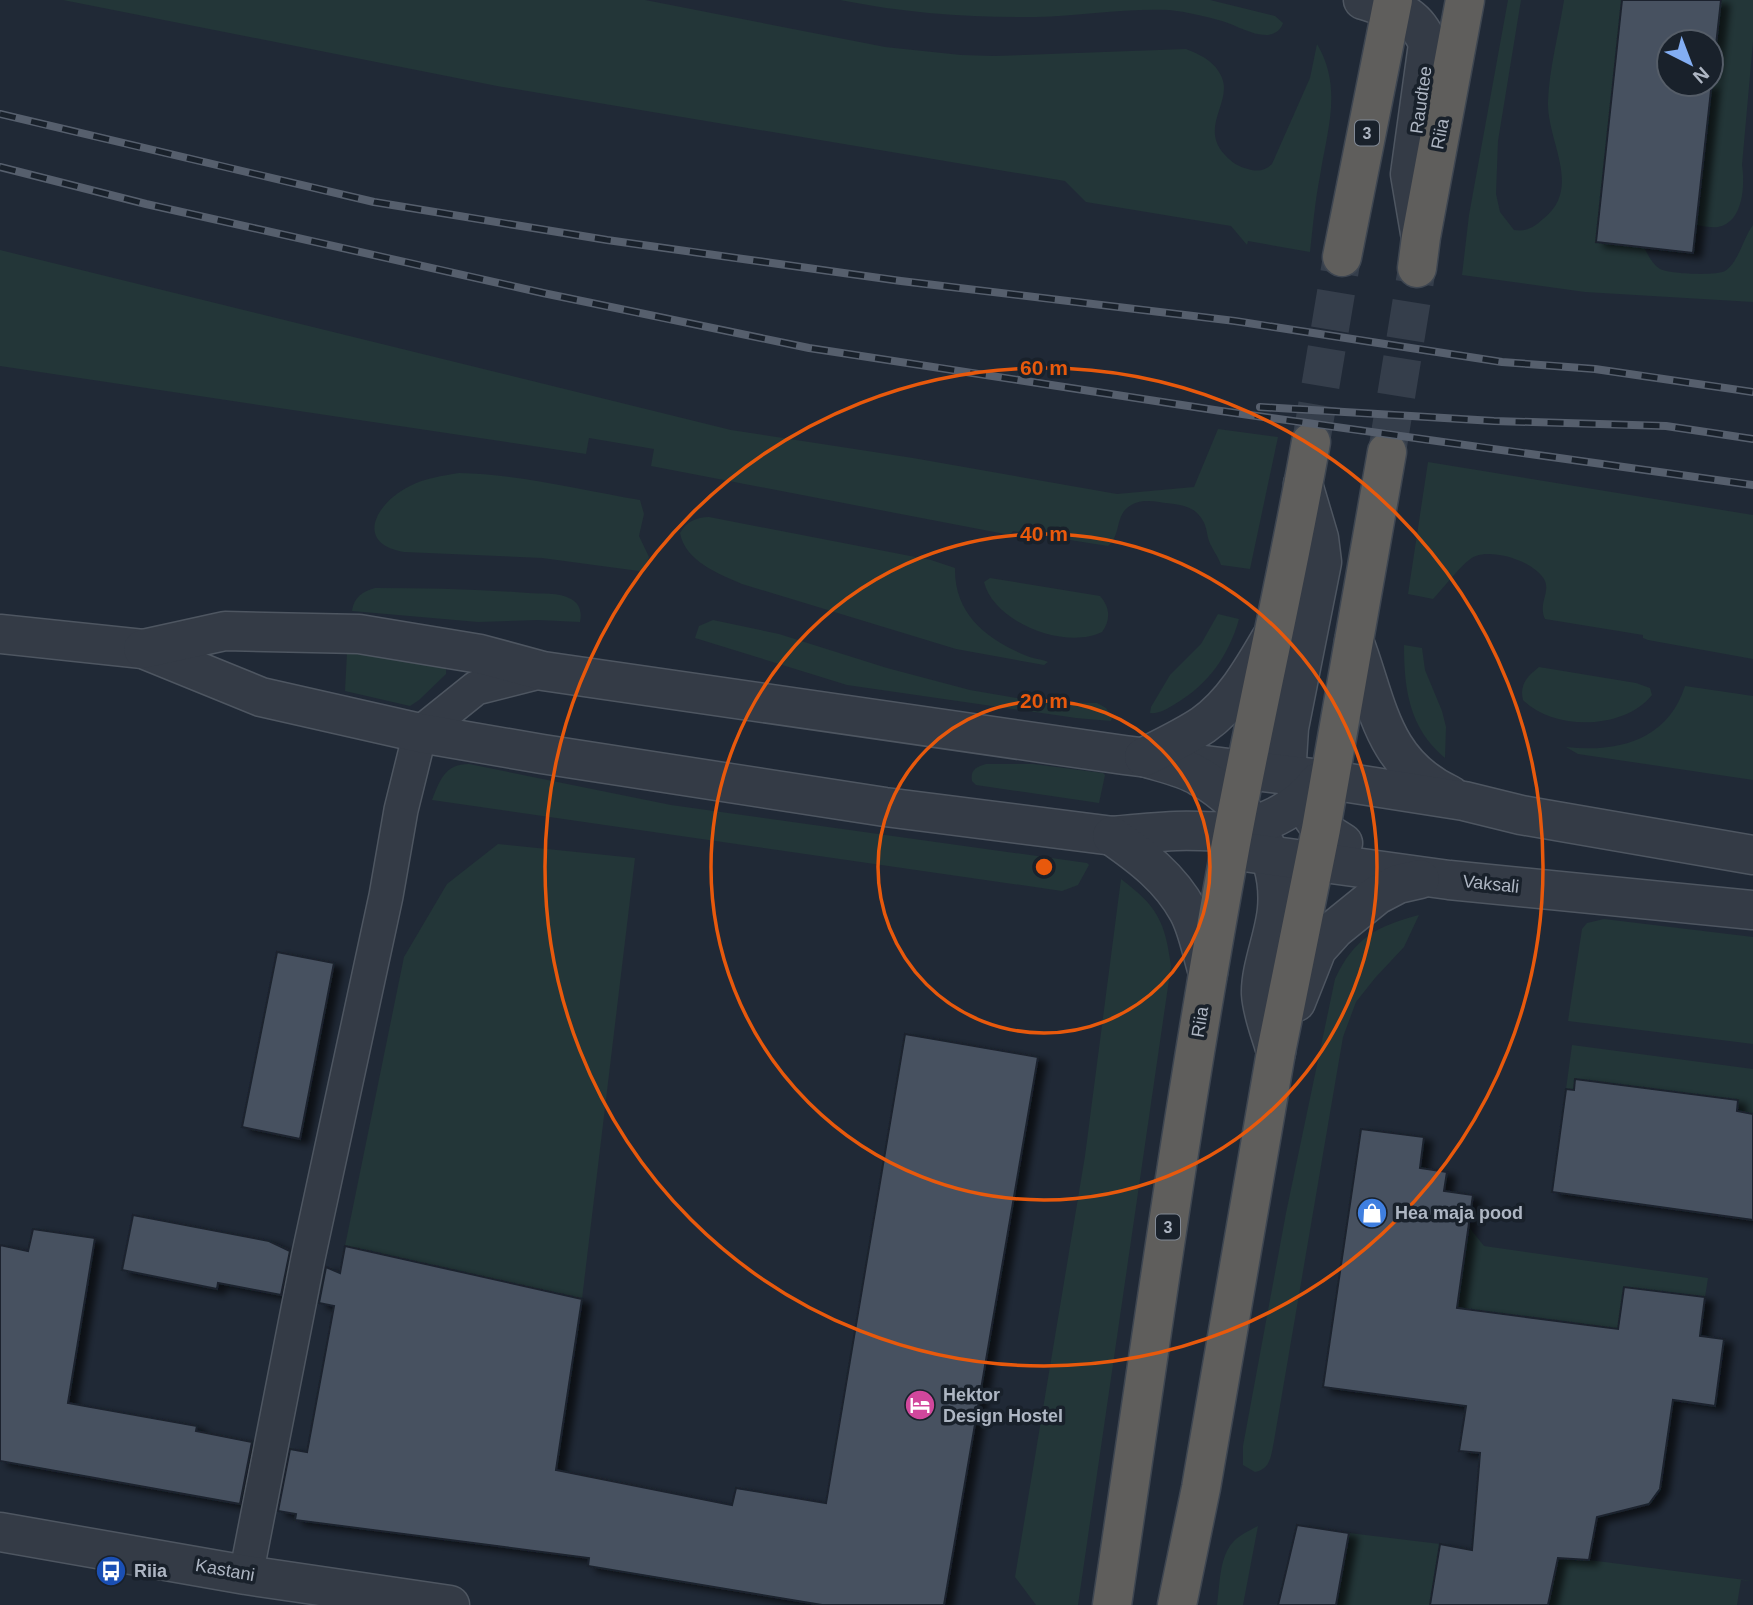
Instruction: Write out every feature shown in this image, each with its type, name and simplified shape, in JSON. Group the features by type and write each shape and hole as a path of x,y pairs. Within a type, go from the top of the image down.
{"highway":[{"name":"Riia","path":"1419,253 1465,0"},
{"name":"3","path":"1342,257 1382,3"},
{"name":"Riia","path":"1112,1605 1208,973 1250,839 1245,770 1311,442"},
{"path":"1177,1605 1203,1475 1276,1052 1314,806 1353,640 1387,452"}],"street":[{"name":"Raudtee","path":"1382,3 1405,13 1422,29 1427,44 1410,174 1419,253"},
{"path":"1303,484 1319,538 1322,562 1289,728 1287,760 1314,806"},
{"path":"1144,757 1204,724 1231,698 1253,669 1275,630"},
{"path":"0,634 143,649 225,631 359,634 480,654 542,671 1245,770 1314,806"},
{"path":"1353,640 1382,724 1395,750 1412,771 1464,801"},
{"name":"Vaksali","path":"143,649 261,697 420,733 885,807 1112,836 1250,839 1314,806 1464,801 1521,815 1753,855"},
{"path":"1144,757 1199,776 1250,839 1276,881 1277,910 1261,993 1276,1052"},
{"path":"1250,839 1275,816 1314,806"},
{"name":"Vaksali","path":"1314,806 1429,877 1753,910"},
{"path":"1112,836 1146,860 1166,879 1189,913 1208,973"},
{"path":"1276,1052 1317,948 1335,929 1377,895 1398,884 1429,877"},
{"name":"Kastani","path":"0,1532 246,1575 450,1605"}],"lane":[{"path":"246,1575 308,1258 386,896 401,810 420,733 476,688 542,671"}],"shaded area":[{"path":"63,0 645,0 885,47 961,55 1186,49 1212,63 1222,78 1223,96 1215,125 1218,145 1233,162 1255,170 1272,164 1310,78 1317,44 1329,77 1331,109 1310,252 1248,241 1247,245 1231,226 1086,202 1065,181 497,86"},
{"path":"840,0 1210,0 1275,16 1283,23 1275,33 1262,35 1216,19 1169,10 987,17 938,14"},
{"path":"1508,0 1521,0 1498,141 1496,194 1500,212 1514,230 1527,230 1540,222 1555,207 1561,193 1560,164 1548,102 1564,0 1622,0 1596,242 1644,247 1655,265 1665,271 1712,274 1730,267 1753,225 1753,302 1585,292 1462,275 1469,215"},
{"path":"1721,0 1753,0 1753,42 1742,165 1743,192 1733,218 1727,224 1713,227 1696,225 1710,98 1725,98 1725,28 1718,28"},
{"path":"0,250 731,430 913,458 1117,494 1194,487 1218,429 1278,437 1250,569 1221,565 1201,518 1185,506 1173,504 1146,501 1131,505 1123,512 1115,537 1108,546 1013,531 1010,535 651,466 654,449 589,438 586,454 0,366"},
{"path":"1428,462 1753,515 1753,659 1648,640 1643,638 1643,635 1545,619 1543,608 1546,585 1540,574 1524,563 1494,554 1471,558 1433,599 1408,594"},
{"path":"459,473 527,479 640,500 644,514 639,536 649,557 646,566 639,571 542,558 404,552 388,547 378,540 376,521 388,501 422,481"},
{"path":"709,517 931,560 955,568 960,599 976,624 1013,650 1048,662 1044,665 956,649 723,576 696,559 683,543 680,533 688,523"},
{"path":"990,578 1100,596 1107,609 1107,623 1102,632 1087,637 1070,638 1033,629 1016,621 990,597 984,582"},
{"path":"375,588 556,594 576,603 580,622 478,622 352,611 359,596"},
{"path":"1218,614 1239,619 1216,668 1187,696 1163,711 1150,713 1170,675 1201,644"},
{"path":"713,620 779,634 887,668 970,690 1039,702 1097,703 1106,708 1112,717 1111,721 1076,718 847,685 695,638 699,626"},
{"path":"1404,645 1422,648 1425,670 1446,727 1445,758 1423,734 1416,721 1407,692"},
{"path":"347,653 446,663 446,674 410,706 345,691"},
{"path":"1539,667 1636,683 1650,688 1652,695 1640,707 1607,720 1570,721 1552,717 1523,700 1523,685"},
{"path":"1685,686 1753,696 1753,780 1578,754 1566,747 1604,748 1639,739 1654,731 1667,719"},
{"path":"469,764 671,805 1089,865 1078,885 1062,891 432,800 444,774 454,767"},
{"path":"986,764 1033,764 1103,773 1105,775 1099,803 976,785 972,781 973,772"},
{"path":"498,844 635,858 582,1299 345,1246 404,957 447,884"},
{"path":"1121,879 1143,898 1157,916 1166,937 1171,966 1078,1605 1036,1605 1015,1577 1085,1156"},
{"path":"1419,915 1404,947 1356,1002 1343,1037 1272,1451 1267,1465 1255,1472 1243,1465 1243,1446 1286,1213 1335,979 1350,953 1368,936 1391,924"},
{"path":"1604,919 1753,937 1753,1044 1568,1021 1582,929 1587,923"},
{"path":"1572,1045 1753,1069 1753,1114 1737,1111 1738,1100 1576,1079 1574,1090 1566,1089"},
{"path":"1468,1226 1484,1246 1708,1278 1705,1297 1624,1287 1618,1329 1430,1304"},
{"path":"1258,1526 1243,1605 1217,1605 1221,1571 1229,1547 1239,1537"},
{"path":"1349,1533 1440,1544 1430,1605 1337,1605"},
{"path":"1543,1557 1589,1560 1753,1581 1741,1580 1737,1605 1548,1605 1552,1583"}],"building":[{"path":"1622,0 1721,0 1718,28 1655,28 1655,98 1710,98 1693,253 1596,242"},
{"path":"277,952 334,963 300,1139 242,1127"},
{"path":"905,1034 1038,1057 944,1605 822,1605 588,1566 589,1558 295,1520 296,1514 278,1511 290,1449 307,1452 334,1306 319,1303 326,1267 340,1273 345,1246 582,1299 556,1470 732,1505 736,1488 826,1503"},
{"path":"1575,1079 1738,1100 1737,1111 1753,1114 1753,1220 1552,1192 1566,1089 1574,1090"},
{"path":"1361,1129 1424,1137 1420,1168 1447,1172 1444,1191 1473,1195 1457,1308 1618,1329 1624,1287 1705,1297 1700,1336 1724,1339 1715,1406 1673,1400 1660,1489 1649,1504 1597,1517 1589,1560 1558,1558 1548,1605 1430,1605 1440,1544 1472,1550 1480,1453 1459,1451 1466,1406 1323,1387"},
{"path":"133,1215 269,1241 290,1251 281,1295 218,1283 217,1289 122,1270"},
{"path":"33,1229 95,1238 68,1403 197,1426 196,1431 252,1442 240,1504 0,1461 0,1245 28,1251"},
{"path":"1297,1525 1349,1533 1336,1605 1278,1605"}],"tunnel":[{"path":"1311,442 1342,257"},
{"path":"1387,452 1417,268"}],"railway":[{"path":"0,114 374,202 607,240 901,281 1235,321 1502,362 1595,369 1753,392"},
{"path":"0,167 146,204 543,293 809,348 1221,411 1753,485"},
{"path":"1260,407 1494,421 1666,426 1753,439"}],"place":[{"name":"Hea maja pood","path":"1372,1213"},
{"name":"Hektor Design Hostel","path":"920,1405"},
{"name":"Riia","path":"111,1571"}]}
